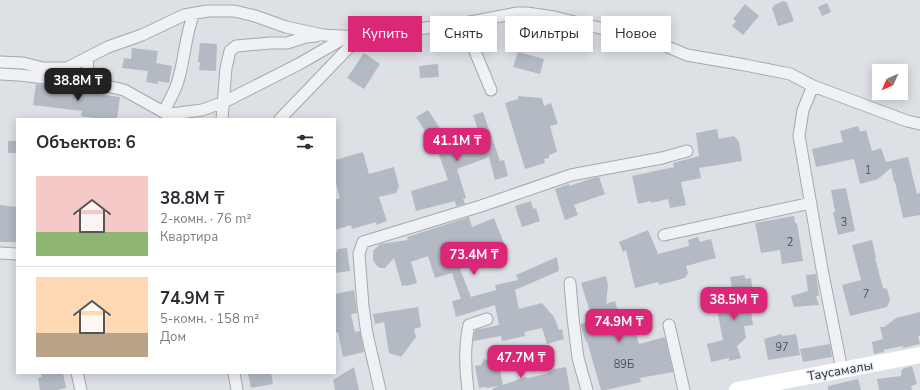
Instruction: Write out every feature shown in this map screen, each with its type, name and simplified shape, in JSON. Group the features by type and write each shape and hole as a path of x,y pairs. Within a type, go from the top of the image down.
{"street":[{"path":"0,62 23,63 43,68 67,68 108,47 142,35 184,15 208,11 234,11 255,16 286,27 322,35"},
{"path":"168,115 185,52 189,24 194,13"},
{"path":"497,17 517,13 527,13 554,17 608,30 632,32 687,54 745,64 790,74 813,86 920,124"},
{"path":"222,118 226,68 230,51 236,46 271,43 287,44 306,37 322,35 347,36"},
{"path":"0,74 95,84 124,90 168,115 202,110 224,102 347,36"},
{"path":"281,118 348,49"},
{"path":"475,52 491,90"},
{"path":"88,57 88,73 95,84"},
{"path":"813,86 803,110 799,136 842,370"},
{"path":"380,390 367,334 363,306 359,254 363,242 489,203 570,174 662,158 687,151"},
{"path":"664,235 811,203"},
{"path":"0,253 16,254"},
{"path":"570,283 578,358 587,390"},
{"path":"468,390 465,368 465,340 469,325 487,319"},
{"path":"670,325 684,390"},
{"name":"Таусамалы","path":"737,390 920,355"},
{"path":"77,374 81,390"},
{"path":"234,374 237,390"}],"building":[{"path":"784,1 787,3 794,21 778,26 772,8 776,4"},
{"path":"827,3 831,12 822,16 818,7"},
{"path":"745,4 759,16 743,35 732,26 736,21 733,19"},
{"path":"200,43 217,44 216,71 199,70 200,62 198,62"},
{"path":"132,48 158,51 156,63 172,66 169,83 158,81 158,84 146,82 148,71 122,68 124,58 131,59"},
{"path":"518,52 544,59 540,74 513,67"},
{"path":"364,53 380,64 364,89 347,78"},
{"path":"438,64 439,77 420,78 419,66"},
{"path":"36,84 120,97 117,118 94,118 81,116 82,111 33,105"},
{"path":"518,96 542,98 544,106 551,103 558,124 550,126 557,152 549,155 549,158 544,159 545,163 525,169 505,103 518,99"},
{"path":"428,110 441,130 429,137 416,117"},
{"path":"483,112 500,161 504,160 508,176 495,180 489,157 457,169 466,198 463,199 465,204 456,206 455,201 416,211 411,191 448,180 432,135 480,136 473,115"},
{"path":"858,126 860,132 866,130 872,151 881,148 886,162 908,157 917,194 920,193 920,215 903,218 891,168 878,179 860,184 854,159 816,167 812,149 843,142 840,131"},
{"path":"717,129 719,139 734,136 739,142 742,161 699,168 701,178 681,182 686,205 670,208 668,199 638,204 632,176 674,167 673,163 699,156 696,133"},
{"path":"8,141 16,141 16,153 8,153"},
{"path":"363,152 369,174 394,167 399,186 396,193 379,197 387,221 376,225 376,222 352,229 351,225 336,230 336,200 340,198 336,184 336,160"},
{"path":"599,177 605,194 574,205 578,215 565,220 555,189"},
{"path":"846,188 855,231 838,235 833,213 835,212 831,190"},
{"path":"531,201 533,209 536,208 540,221 522,227 515,206"},
{"path":"0,205 16,207 16,242 0,242"},
{"path":"794,216 795,223 797,223 803,261 782,264 780,250 761,253 755,223"},
{"path":"469,217 472,227 494,218 505,246 482,254 484,260 460,269 471,297 496,290 495,285 518,280 516,275 557,257 559,271 515,290 519,309 542,303 554,317 559,330 562,329 564,339 547,344 542,328 524,332 525,336 502,341 501,336 473,341 475,330 499,325 495,305 456,317 452,301 461,299 452,273 435,278 428,256 411,262 417,283 406,286 402,286 394,258 385,268 380,268 373,260 373,251 380,244 408,240 407,237"},
{"path":"648,230 658,254 689,246 688,240 698,237 700,242 711,239 716,258 686,266 688,273 685,278 659,285 658,282 635,288 626,250 623,252 619,242"},
{"path":"872,240 883,288 887,289 890,300 887,307 850,316 842,285 861,280 852,245"},
{"path":"347,248 350,271 336,273 336,253 338,249"},
{"path":"816,274 819,296 816,296 819,305 794,307 791,296 808,291 806,275"},
{"path":"744,275 746,279 751,278 755,310 751,311 753,325 744,326 746,338 737,346 741,358 729,361 729,358 711,362 707,344 723,340 717,310 735,307 730,277"},
{"path":"606,276 608,285 606,304 615,301 617,308 621,312 622,319 618,333 635,329 639,344 665,337 673,372 640,378 641,382 601,390 587,341 586,342 581,327 581,324 591,321 589,315 591,315 581,283"},
{"path":"354,290 357,313 351,314 355,332 360,331 364,352 343,357 338,332 336,333 336,294"},
{"path":"418,307 421,327 414,329 416,337 401,357 389,353 384,322 375,324 373,314"},
{"path":"920,312 920,336 918,336 920,344 903,348 903,346 883,350 884,352 874,354 872,342 883,339 880,327 884,327 896,318"},
{"path":"781,334 783,336 796,334 800,355 768,360 764,339"},
{"path":"830,344 832,357 803,362 800,349"},
{"path":"484,359 494,362 498,361 503,385 525,377 528,378 545,374 555,369 566,367 570,390 492,389 499,386 479,388 475,366 481,365"},
{"path":"912,366 917,384 911,386 912,390 879,390 877,379 901,376 902,369"},
{"path":"354,367 359,390 335,390 333,380"},
{"path":"41,374 63,374 66,388 57,390 40,390 38,378 42,377"},
{"path":"248,374 271,374 273,384 251,388"},
{"path":"858,379 861,390 828,390 828,386"}]}
